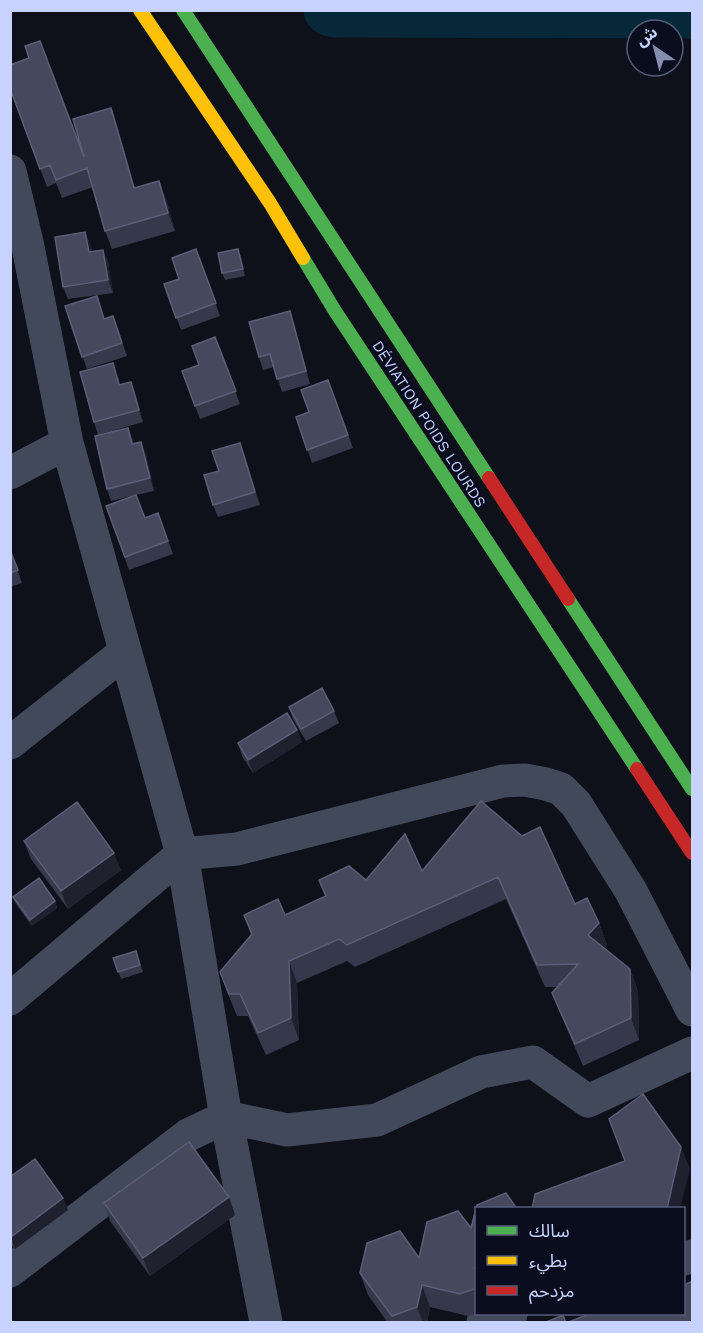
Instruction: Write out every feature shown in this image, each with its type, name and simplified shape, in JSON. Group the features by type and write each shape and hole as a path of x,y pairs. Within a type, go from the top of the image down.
{"main road":[{"name":"DÉVIATION POIDS LOURDS","path":"140,10 270,203 335,311 693,853"},
{"name":"DÉVIATION POIDS LOURDS","path":"183,10 693,789"}],"street":[{"path":"10,171 19,246 67,443 182,854 226,1117 266,1323"},
{"path":"10,473 67,443"},
{"path":"10,743 125,652"},
{"path":"10,999 182,854 237,849 503,781 525,780 561,789 576,804 631,891 693,1010"},
{"path":"10,1271 188,1136 226,1117 287,1131 377,1120 481,1072 533,1062 588,1101 693,1053"},
{"path":"483,1323 508,1315"}],"building":[{"path":"40,41 84,157 73,119 111,108 134,188 159,181 168,213 105,231 87,168 56,180 50,165 40,169 10,88 10,65 29,58 25,46"},
{"path":"85,232 89,252 103,250 108,280 63,287 55,237"},
{"path":"196,249 216,303 176,318 164,284 179,279 172,258"},
{"path":"238,249 243,269 222,273 218,253"},
{"path":"97,296 104,319 113,316 122,343 82,357 65,306"},
{"path":"290,311 306,371 277,379 270,354 259,357 249,322"},
{"path":"215,337 236,391 195,406 182,371 199,365 192,346"},
{"path":"113,363 119,385 131,382 139,410 94,422 80,372"},
{"path":"328,380 348,435 307,450 296,417 309,412 301,390"},
{"path":"128,428 132,444 141,442 150,478 107,489 95,436"},
{"path":"240,443 255,492 213,505 204,475 219,471 212,451"},
{"path":"136,495 145,518 158,513 168,541 125,557 106,506"},
{"path":"10,550 18,570 10,573"},
{"path":"322,688 334,711 301,729 289,707"},
{"path":"287,713 297,730 248,760 238,743"},
{"path":"481,801 522,836 540,827 575,904 587,898 599,923 588,935 630,969 631,1018 575,1044 552,993 578,964 537,965 498,877 347,945 339,939 289,961 291,1018 258,1033 240,994 229,994 220,972 252,934 244,915 278,899 285,915 326,896 319,880 349,866 366,880 405,834 422,871"},
{"path":"77,802 114,853 61,891 24,841"},
{"path":"39,878 55,901 30,920 13,897"},
{"path":"136,951 140,965 118,972 113,958"},
{"path":"643,1094 681,1147 667,1207 532,1207 535,1194 625,1161 609,1119"},
{"path":"189,1142 229,1197 143,1258 104,1203"},
{"path":"35,1159 63,1198 11,1237 10,1177"},
{"path":"506,1193 516,1207 476,1207"},
{"path":"458,1211 471,1228 475,1213 475,1289 460,1294 422,1285 417,1307 392,1316 360,1273 367,1243 400,1231 419,1258 427,1222"},
{"path":"693,1281 693,1323 566,1323 586,1315 685,1315 685,1285"},
{"path":"563,1315 566,1323 544,1323"}],"waterway":[{"path":"329,10 334,12 692,13"}],"traffic: fast":[{"path":"183,10 489,478"},
{"path":"303,258 335,311 637,769"},
{"path":"568,599 692,789"}],"traffic: slow":[{"path":"140,10 270,203 303,258"}],"traffic: jam":[{"path":"489,478 568,599"},
{"path":"637,769 692,853"}]}
